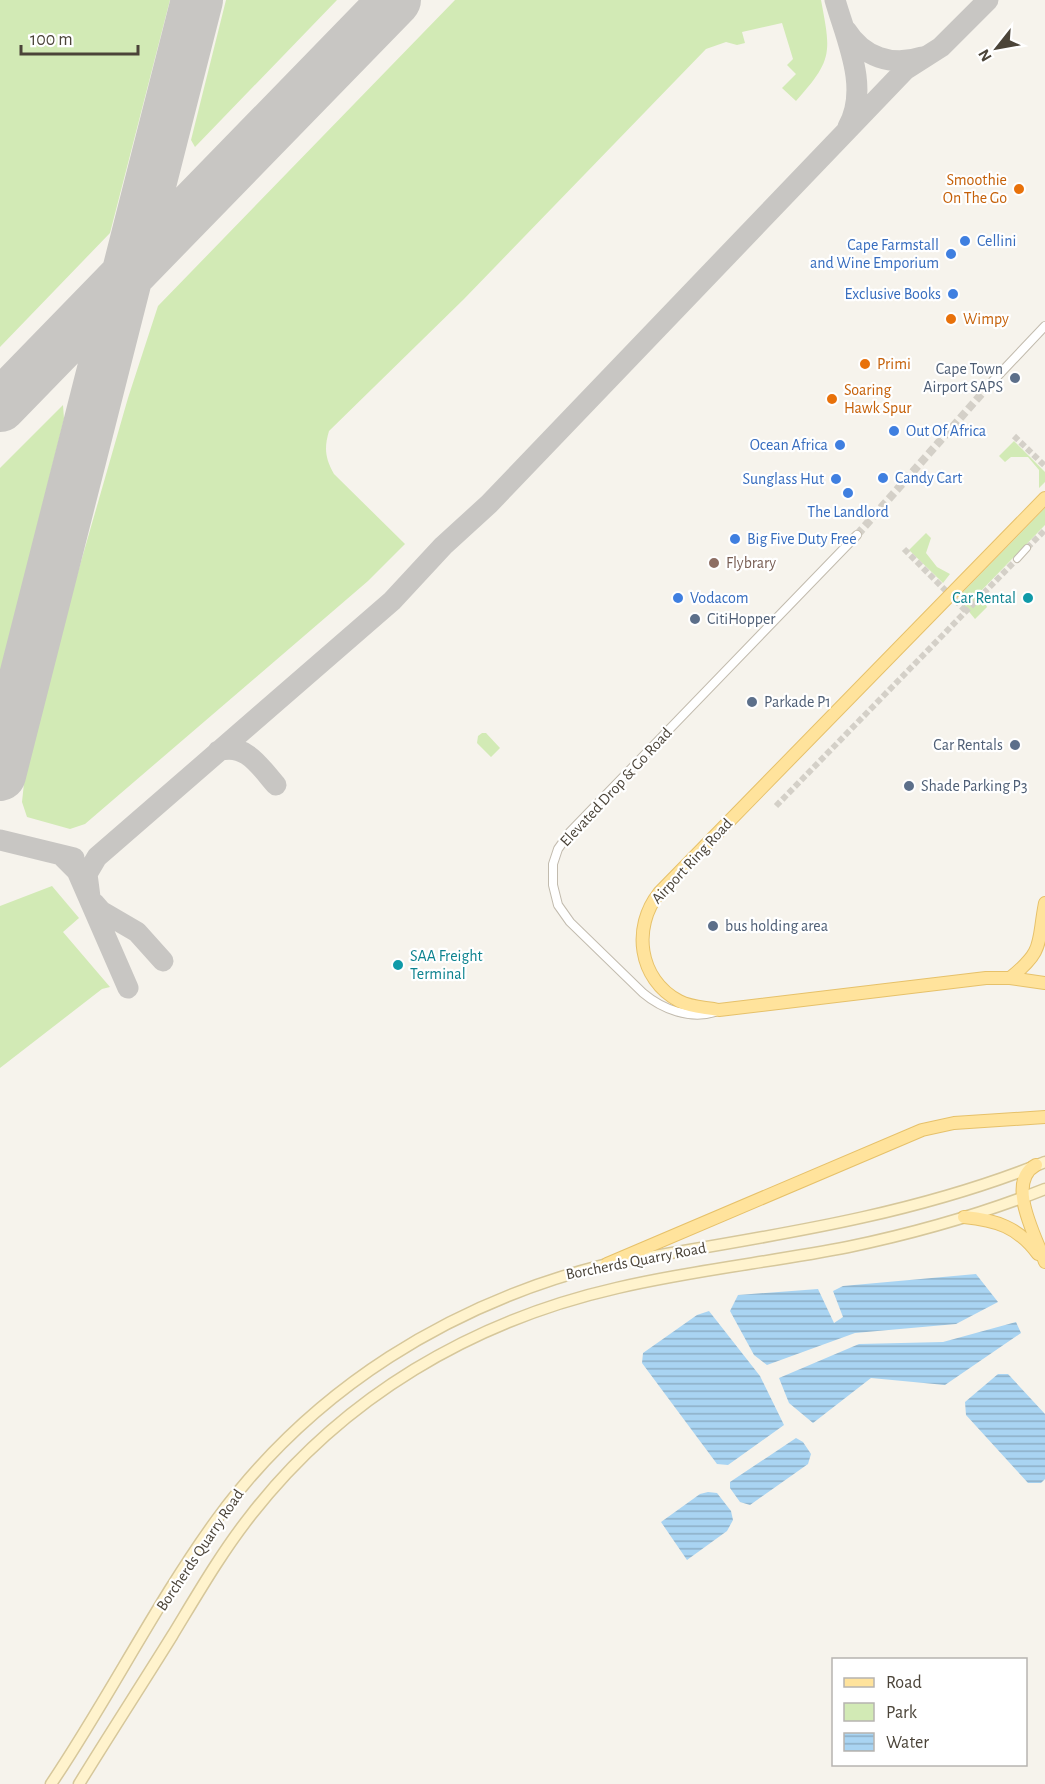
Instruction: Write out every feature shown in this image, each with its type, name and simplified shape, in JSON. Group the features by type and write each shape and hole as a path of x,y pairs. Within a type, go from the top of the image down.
{"main road":[{"name":"Airport Ring Road","path":"1042,985 1010,978 940,983 719,1010 694,1007 680,1001 663,989 650,972 643,952 642,936 644,920 653,901 1045,498"},
{"path":"1010,978 1031,962 1041,947 1045,903"},
{"path":"607,1264 922,1130 954,1123 1045,1117"},
{"path":"1041,1164 1024,1177 1021,1188 1045,1264"},
{"name":"Borcherds Quarry Road","path":"51,1784 204,1538 250,1478 295,1430 370,1369 443,1324 493,1300 543,1281 607,1264 864,1217 951,1194 1041,1164"},
{"name":"Borcherds Quarry Road","path":"78,1784 218,1561 256,1508 292,1467 332,1430 410,1371 467,1339 548,1305 654,1280 854,1246 964,1216 1045,1189"},
{"path":"964,1216 989,1219 1011,1228 1026,1239 1045,1264"}],"street":[{"path":"992,382 1045,326"},
{"name":"Elevated Drop & Go Road","path":"719,1010 706,1015 686,1014 651,1000 570,922 556,900 552,874 561,844 857,535"},
{"path":"1017,559 1027,548"}],"green space":[{"path":"0,0 170,0 110,233 0,347"},
{"path":"226,0 337,0 195,147 191,140"},
{"path":"455,0 821,0 827,32 826,55 817,75 796,101 782,88 796,74 787,65 793,59 782,23 742,32 745,43 737,45 726,42 706,49 464,299 329,431 326,453 334,474 405,544 368,581 85,824 70,829 27,817 22,802 28,746 128,398 158,306"},
{"path":"63,405 64,419 0,675 0,468"},
{"path":"1014,441 1045,472 1045,482 1039,488 1039,470 1028,457 1011,457 1005,462 999,456"},
{"path":"1045,508 1045,525 980,592 987,607 975,619 961,602 961,594"},
{"path":"926,533 931,538 926,553 937,567 950,574 943,583 909,550"},
{"path":"486,733 500,748 491,757 477,743 478,736"},
{"path":"52,886 79,918 63,932 110,987 102,989 0,1068 0,906"}],"water":[{"path":"976,1274 998,1302 956,1324 855,1333 767,1365 754,1355 730,1311 738,1295 818,1289 834,1323 843,1317 833,1291 843,1286"},
{"path":"709,1311 760,1376 784,1425 728,1465 717,1464 642,1363 643,1353 697,1315"},
{"path":"1016,1322 1021,1333 945,1385 871,1378 813,1423 789,1403 779,1378 859,1344 943,1342"},
{"path":"998,1374 1008,1374 1045,1414 1045,1479 1041,1483 1028,1483 966,1415 965,1402"},
{"path":"796,1438 803,1442 811,1454 808,1464 750,1505 740,1502 730,1488 730,1482"},
{"path":"717,1493 731,1511 733,1520 727,1531 687,1560 661,1522 700,1494"}],"taxiway":[{"path":"835,0 850,47 856,80 857,96 848,127"},
{"path":"90,897 87,874 97,857 392,601 443,546 489,504 905,70 941,47 988,0"},
{"path":"846,30 861,47 879,57 900,61 922,57"},
{"path":"218,751 228,749 244,753 252,758 276,785"},
{"path":"0,840 74,858"},
{"path":"62,856 77,871 128,988"},
{"path":"94,903 101,911 137,932 163,961"}],"runway":[{"path":"0,775 197,0"},
{"path":"0,406 395,0"}],"tunnel":[{"path":"857,535 992,382"},
{"path":"1014,436 1045,466"},
{"path":"1027,548 1045,530"},
{"path":"904,549 966,611"},
{"path":"776,806 1017,559"}],"place":[{"name":"Smoothie On The Go","path":"1019,189"},
{"name":"Cellini","path":"965,241"},
{"name":"Cape Farmstall and Wine Emporium","path":"951,254"},
{"name":"Exclusive Books","path":"953,294"},
{"name":"Wimpy","path":"951,319"},
{"name":"Primi","path":"865,364"},
{"name":"Cape Town Airport SAPS","path":"1015,378"},
{"name":"Soaring Hawk Spur","path":"832,399"},
{"name":"Out Of Africa","path":"894,431"},
{"name":"Ocean Africa","path":"840,445"},
{"name":"Candy Cart","path":"883,478"},
{"name":"Sunglass Hut","path":"836,479"},
{"name":"The Landlord","path":"848,493"},
{"name":"Big Five Duty Free","path":"735,539"},
{"name":"Flybrary","path":"714,563"},
{"name":"Vodacom","path":"678,598"},
{"name":"Car Rental","path":"1028,598"},
{"name":"CitiHopper","path":"695,619"},
{"name":"Parkade P1","path":"752,702"},
{"name":"Car Rentals","path":"1015,745"},
{"name":"Shade Parking P3","path":"909,786"},
{"name":"bus holding area","path":"713,926"},
{"name":"SAA Freight Terminal","path":"398,965"}]}
